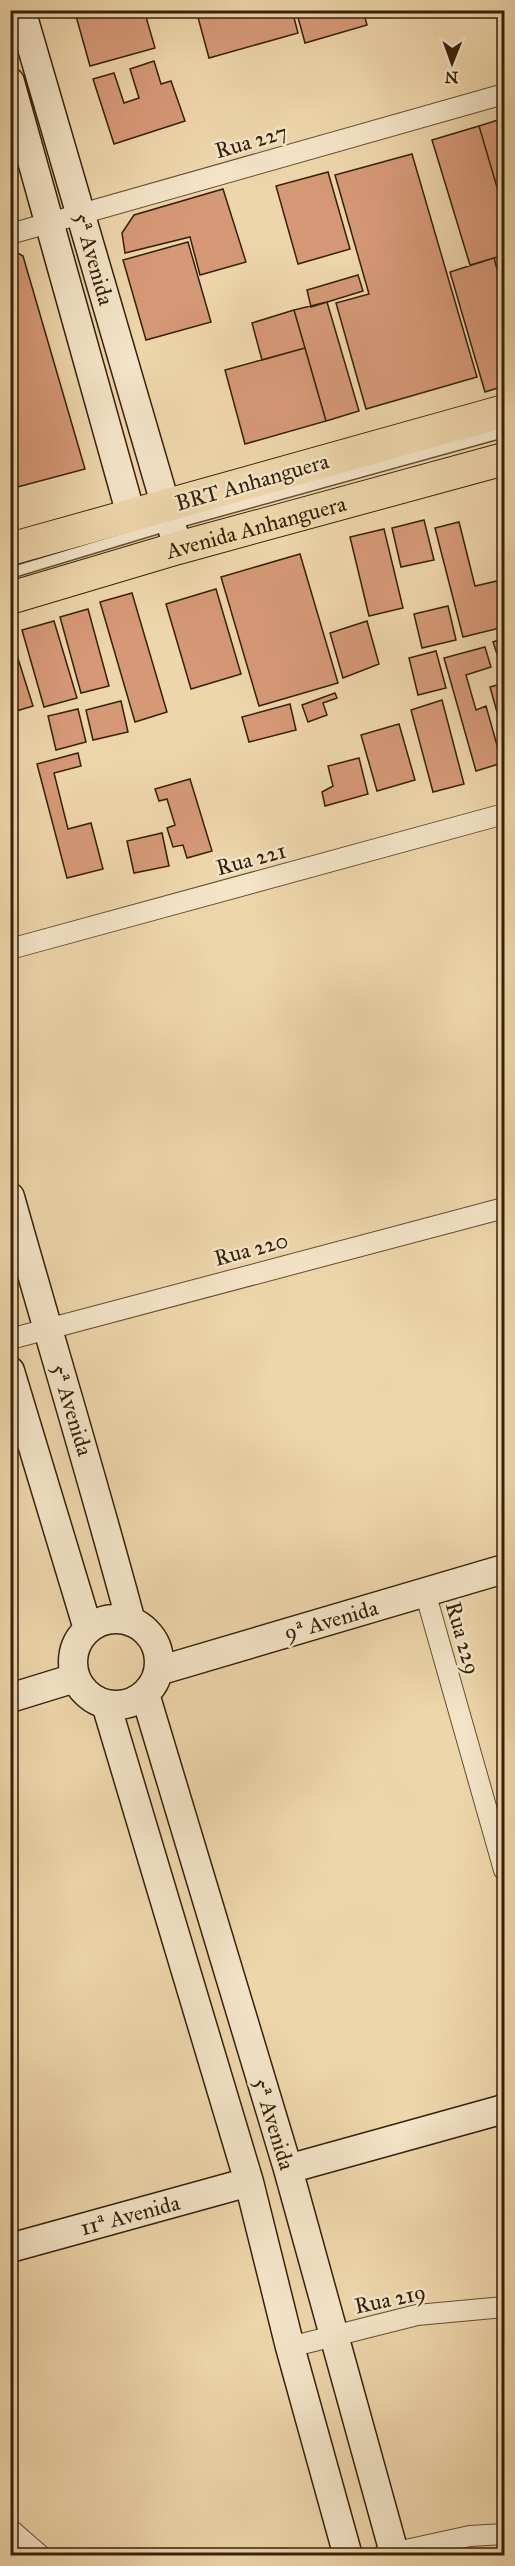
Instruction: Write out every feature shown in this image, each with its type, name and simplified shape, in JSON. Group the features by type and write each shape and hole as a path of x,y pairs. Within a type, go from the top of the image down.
{"main road":[{"name":"5ª Avenida","path":"21,10 172,526"},
{"name":"5ª Avenida","path":"10,82 131,515"},
{"name":"Avenida Anhanguera","path":"10,598 172,526 504,411"},
{"name":"Avenida Anhanguera","path":"10,549 131,515 172,526 504,459"},
{"name":"5ª Avenida","path":"10,1197 47,1329 90,1468 131,1622"},
{"path":"10,1371 88,1629"},
{"name":"9ª Avenida","path":"151,1682 425,1592 504,1569"},
{"path":"109,1620 131,1622 150,1636 156,1646 151,1682 134,1702 106,1704 83,1690 75,1678 74,1652 79,1639 88,1629 109,1620"},
{"path":"10,1698 75,1678"},
{"name":"5ª Avenida","path":"151,1682 288,2169 391,2555"},
{"name":"5ª Avenida","path":"106,1704 249,2182 290,2347 348,2556"},
{"path":"288,2169 504,2109"},
{"name":"11ª Avenida","path":"10,2248 249,2182"}],"street":[{"name":"Rua 227","path":"10,234 504,94"},
{"name":"Rua 221","path":"10,949 504,814"},
{"name":"Rua 220","path":"10,1339 504,1208"},
{"name":"Rua 229","path":"425,1592 504,1870"},
{"name":"Rua 219","path":"290,2347 417,2316 503,2306"},
{"path":"10,2529 41,2556"},
{"path":"391,2555 470,2536 504,2534"}],"lane":[{"name":"BRT Anhanguera","path":"10,573 504,432"}],"building":[{"path":"95,10 144,10 155,48 90,66 76,16"},
{"path":"196,10 292,10 298,33 209,58"},
{"path":"296,10 363,10 367,25 305,43"},
{"path":"154,61 161,84 171,81 185,121 114,144 93,79 114,73 124,103 139,98 130,69"},
{"path":"504,118 504,211 479,126"},
{"path":"479,126 504,211 504,255 470,265 432,140"},
{"path":"412,154 477,377 366,409 336,303 369,294 335,175"},
{"path":"328,172 350,249 298,264 276,186"},
{"path":"223,189 246,262 200,275 190,237 125,253 122,233 134,215"},
{"path":"188,242 211,322 146,340 123,260"},
{"path":"10,249 23,256 85,469 10,489"},
{"path":"504,255 504,294 494,258"},
{"path":"494,258 504,294 504,386 485,392 450,272"},
{"path":"358,275 363,291 311,307 307,290"},
{"path":"327,302 359,411 326,421 294,310"},
{"path":"294,310 305,348 262,360 252,323"},
{"path":"305,348 326,421 245,444 225,370"},
{"path":"424,520 434,560 401,567 392,528"},
{"path":"459,522 475,586 497,581 504,612 504,627 463,637 435,528"},
{"path":"384,529 403,608 369,616 350,537"},
{"path":"300,554 338,683 259,706 221,577"},
{"path":"216,589 241,674 191,689 166,604"},
{"path":"132,593 167,712 135,722 100,602"},
{"path":"448,606 456,640 422,648 414,614"},
{"path":"88,609 109,686 81,693 60,617"},
{"path":"54,621 77,698 44,707 22,630"},
{"path":"367,621 379,664 343,678 330,633"},
{"path":"504,638 504,675 493,642"},
{"path":"14,646 33,706 10,713 10,647"},
{"path":"485,647 491,667 466,675 476,710 486,706 502,763 476,771 444,658"},
{"path":"436,651 446,688 418,695 409,658"},
{"path":"504,683 504,737 490,687"},
{"path":"335,693 337,698 323,703 327,715 308,722 302,705"},
{"path":"442,700 464,784 433,792 411,710"},
{"path":"121,701 128,732 93,740 86,710"},
{"path":"290,704 296,730 249,742 242,717"},
{"path":"78,709 86,742 56,750 48,716"},
{"path":"399,724 415,780 377,791 361,735"},
{"path":"78,753 81,766 54,773 68,829 91,823 103,869 67,878 37,764"},
{"path":"359,758 368,794 325,806 322,792 333,786 328,766"},
{"path":"190,779 212,851 187,858 183,845 173,847 167,828 175,825 167,799 159,801 155,789"},
{"path":"162,833 169,866 134,873 127,841"}]}
